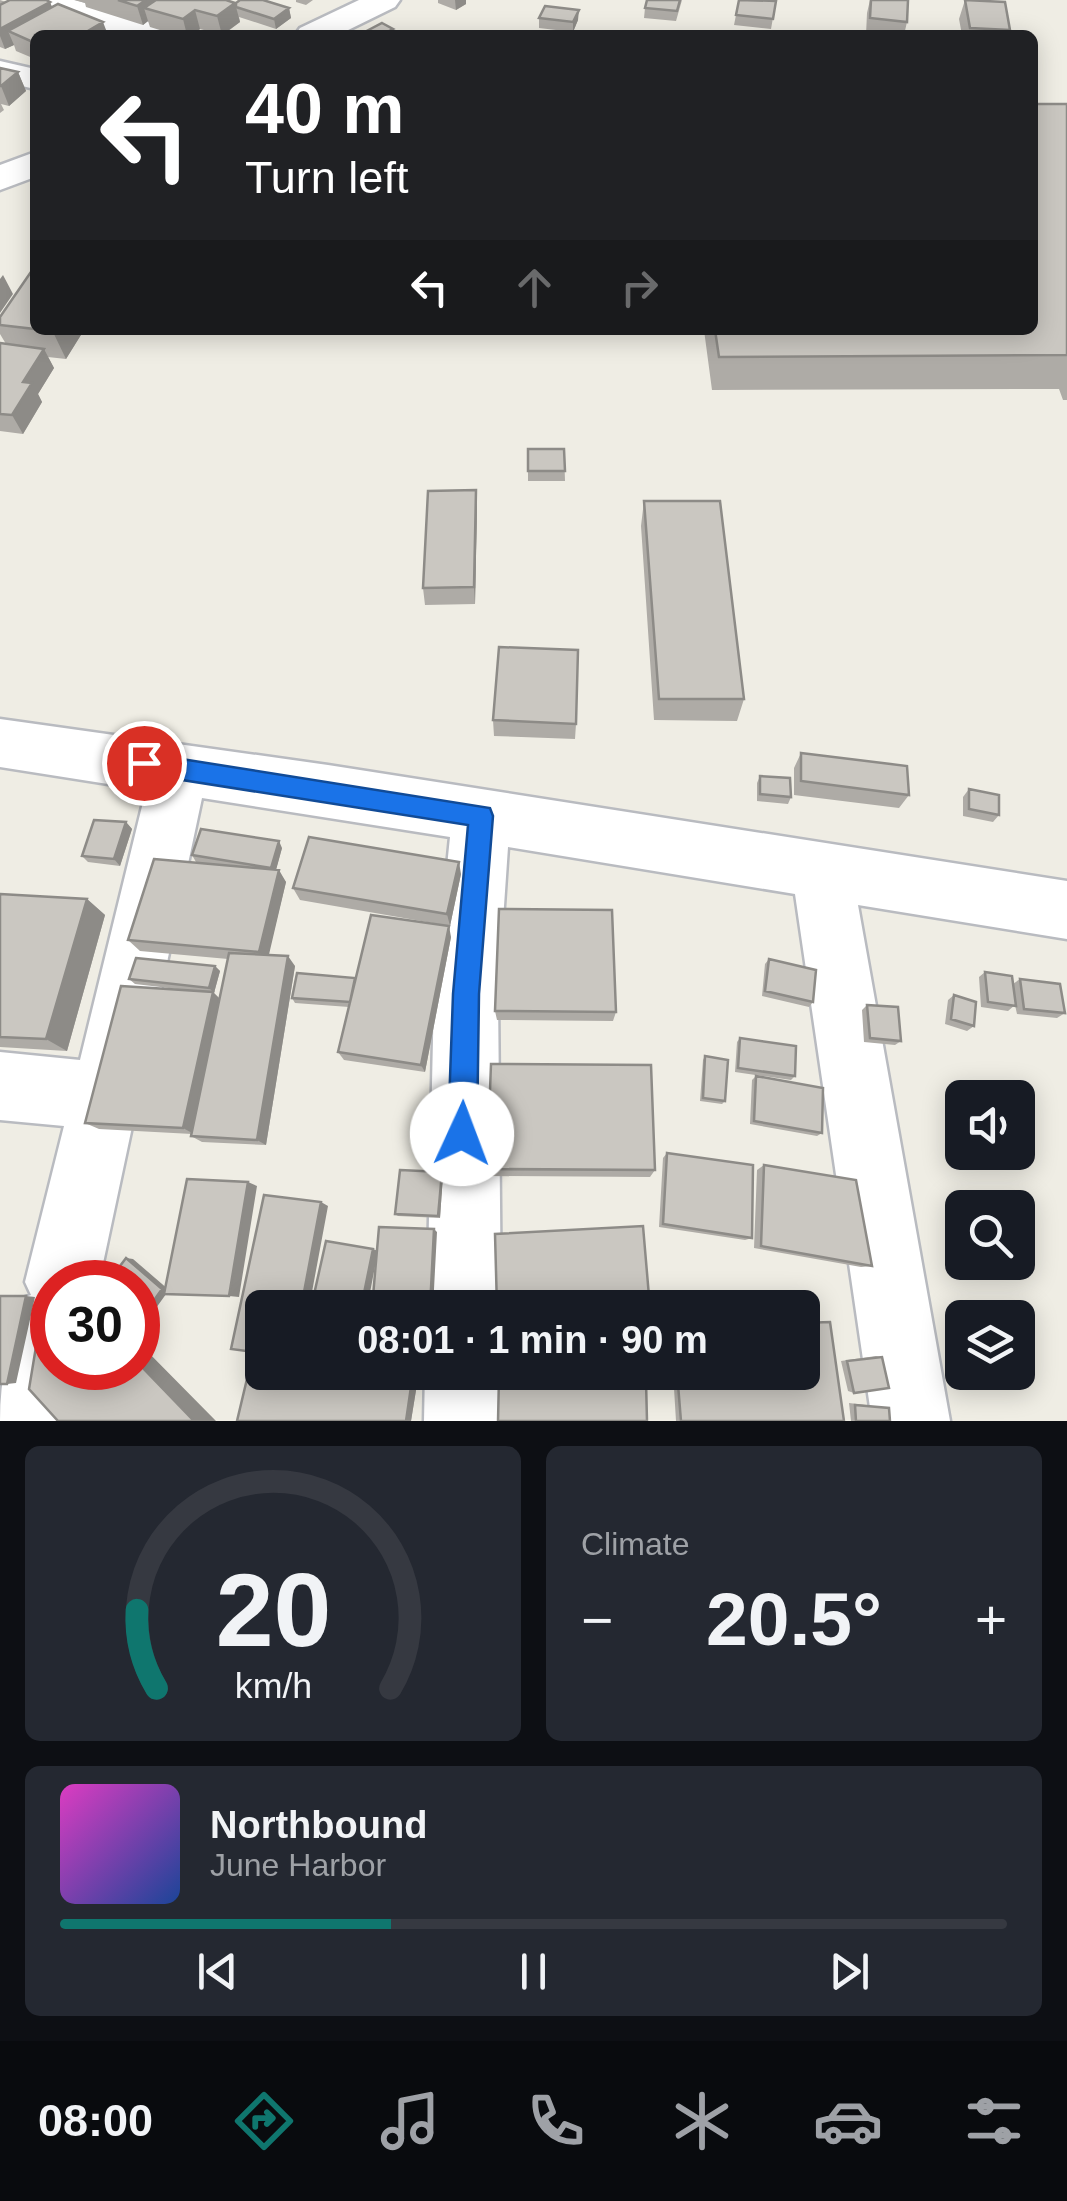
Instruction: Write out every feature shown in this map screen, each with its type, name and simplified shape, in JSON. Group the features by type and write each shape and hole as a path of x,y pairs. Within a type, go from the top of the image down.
{"street":[{"path":"41,0 141,30"},
{"path":"320,30 363,3"},
{"path":"0,71 30,78"},
{"path":"0,179 30,165"},
{"path":"0,742 1067,910"},
{"path":"67,1260 180,768"},
{"path":"464,1290 466,994 481,816"},
{"path":"822,870 912,1421"},
{"path":"0,1086 105,1096"},
{"path":"30,1421 37,1390"},
{"path":"463,1390 463,1421"}],"building":[{"path":"10,0 50,2 0,29 0,5"},
{"path":"118,0 146,0 137,6"},
{"path":"156,0 235,3 217,16 195,10 183,19 144,8"},
{"path":"240,0 263,0 289,8 274,19 236,7"},
{"path":"647,0 680,0 677,11 645,8"},
{"path":"739,0 776,1 773,19 736,15"},
{"path":"871,0 908,0 907,22 870,18"},
{"path":"965,0 1005,2 1010,30 970,28"},
{"path":"58,4 103,22 89,30 30,30 30,41 8,31"},
{"path":"545,6 579,10 573,22 539,18"},
{"path":"382,23 393,29 391,30 369,30"},
{"path":"0,68 18,72 0,86"},
{"path":"1038,104 1067,104 1067,355 719,357 716,335 1038,335"},
{"path":"30,273 30,328 0,325 0,317"},
{"path":"0,343 44,349 23,382 32,383 12,415 0,414"},
{"path":"528,449 564,449 565,471 528,471"},
{"path":"476,490 474,587 423,588 428,491"},
{"path":"644,501 720,501 744,699 659,699"},
{"path":"499,647 578,650 576,724 493,720"},
{"path":"801,753 907,766 909,795 801,781"},
{"path":"760,776 790,778 791,797 760,794"},
{"path":"969,789 999,795 999,815 969,809"},
{"path":"94,820 126,822 114,859 82,856"},
{"path":"201,829 279,841 271,868 192,855"},
{"path":"309,837 459,862 447,914 293,888"},
{"path":"154,859 279,870 259,952 128,940"},
{"path":"0,894 87,899 46,1039 0,1037"},
{"path":"499,909 612,910 616,1012 495,1011"},
{"path":"371,915 449,926 421,1065 338,1052"},
{"path":"229,953 288,956 257,1140 191,1136"},
{"path":"136,958 215,966 209,988 129,979"},
{"path":"769,959 816,970 813,1002 765,991"},
{"path":"985,972 1012,976 1016,1006 988,1002"},
{"path":"297,973 355,978 350,1002 292,998"},
{"path":"1020,979 1060,984 1065,1013 1024,1009"},
{"path":"121,986 213,992 183,1128 85,1123"},
{"path":"954,995 976,1002 974,1026 951,1019"},
{"path":"867,1005 898,1007 901,1041 870,1038"},
{"path":"740,1038 796,1046 795,1076 738,1068"},
{"path":"705,1056 728,1060 725,1101 703,1098"},
{"path":"491,1064 651,1065 655,1170 487,1169"},
{"path":"756,1076 823,1088 822,1133 754,1121"},
{"path":"667,1153 753,1165 752,1238 663,1224"},
{"path":"764,1165 856,1180 872,1266 761,1246"},
{"path":"400,1170 442,1172 438,1216 395,1214"},
{"path":"187,1179 248,1182 229,1296 164,1294"},
{"path":"264,1195 321,1202 304,1290 245,1290 245,1351 231,1349"},
{"path":"643,1226 648,1290 497,1290 495,1234"},
{"path":"379,1227 434,1229 431,1290 374,1290"},
{"path":"326,1241 373,1249 365,1290 315,1290"},
{"path":"0,1296 26,1296 7,1384 0,1384"},
{"path":"820,1322 830,1322 844,1421 681,1421 678,1390 820,1390"},
{"path":"882,1357 889,1388 854,1393 847,1361"},
{"path":"30,1383 30,1390 160,1390 160,1386 194,1421 58,1421 29,1389"},
{"path":"245,1387 411,1390 406,1421 237,1421"},
{"path":"499,1390 646,1390 647,1421 498,1421"},
{"path":"855,1405 889,1408 890,1421 856,1421"}],"route":[{"path":"144,763 481,816 466,994 462,1134"}]}
